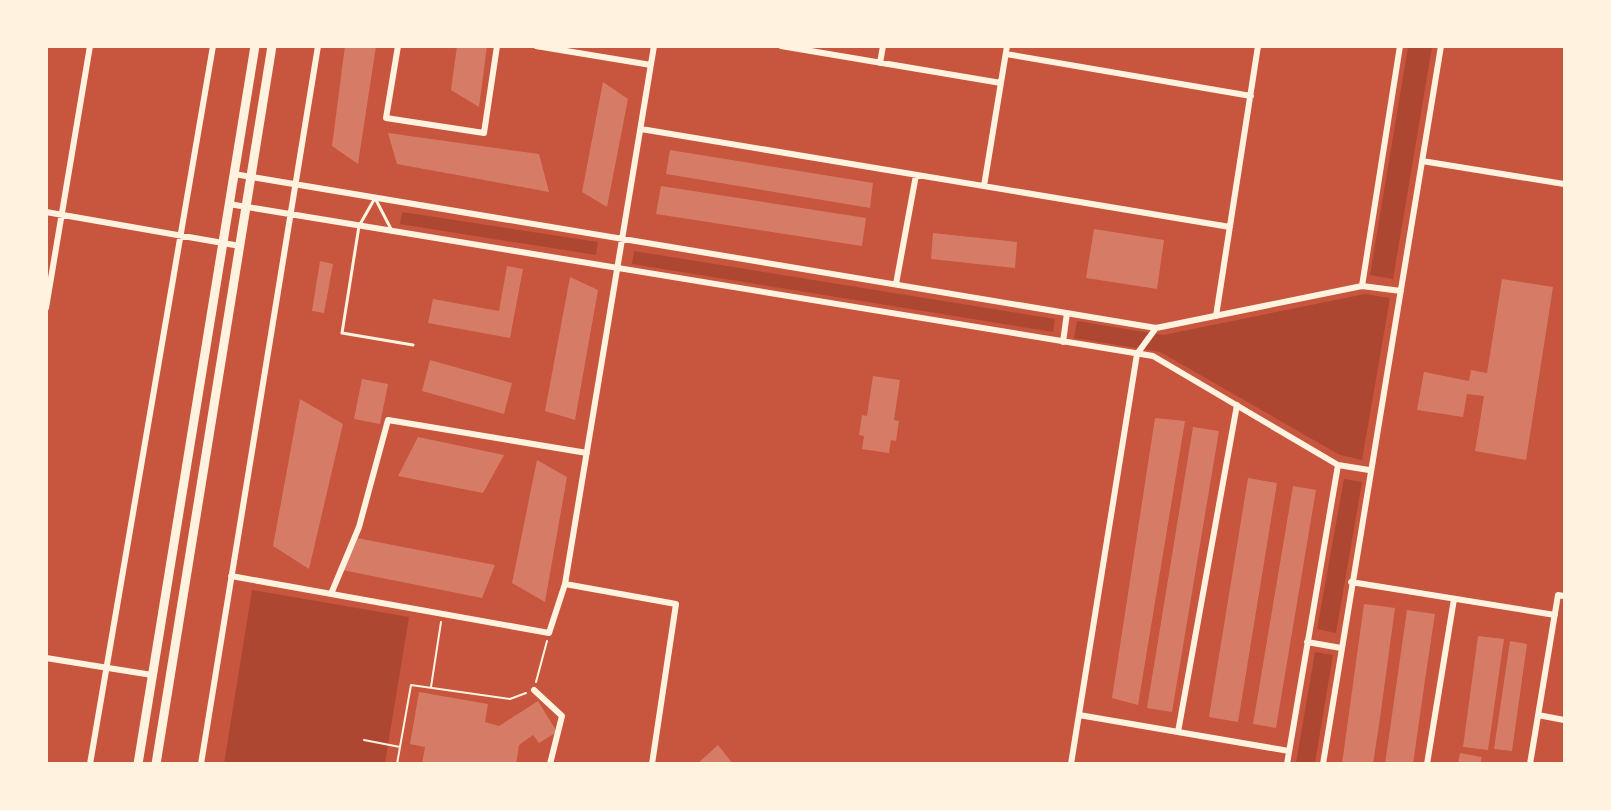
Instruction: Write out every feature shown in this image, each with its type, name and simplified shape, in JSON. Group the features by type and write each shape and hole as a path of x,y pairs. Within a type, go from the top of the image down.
{"main road":[{"path":"138,764 255,46"},
{"path":"156,764 272,46"}],"street":[{"path":"46,308 90,46"},
{"path":"90,764 213,46"},
{"path":"201,764 318,46"},
{"path":"398,46 386,118 484,133 497,46"},
{"path":"536,46 651,64"},
{"path":"231,576 549,633 565,584 654,46"},
{"path":"781,46 1001,83"},
{"path":"880,63 883,46"},
{"path":"1216,316 1258,46"},
{"path":"1362,286 1400,46"},
{"path":"1323,764 1369,470 1441,46"},
{"path":"984,186 1006,50 1251,96"},
{"path":"640,129 1230,227"},
{"path":"1422,161 1564,184"},
{"path":"234,174 1156,328 1362,286 1401,291"},
{"path":"896,284 916,175"},
{"path":"229,204 1153,356 1338,465 1369,470"},
{"path":"46,212 240,246"},
{"path":"1063,342 1067,313"},
{"path":"1071,764 1137,354 1156,328"},
{"path":"1178,732 1237,405"},
{"path":"331,594 359,526 388,420 587,453"},
{"path":"1287,764 1338,465"},
{"path":"1351,582 1555,615"},
{"path":"565,584 676,604 652,764"},
{"path":"1530,764 1558,595 1564,596"},
{"path":"1427,764 1454,599"},
{"path":"1307,642 1341,648"},
{"path":"46,658 152,675"},
{"path":"534,690 562,716 550,764"},
{"path":"1079,715 1289,751"},
{"path":"1538,715 1564,720"}],"lane":[{"path":"375,198 360,226 342,333 413,345"},
{"path":"375,198 392,231"}],"path":[{"path":"431,687 442,614"},
{"path":"397,764 411,685 510,699 534,690 549,633"},
{"path":"364,740 400,747"}],"shaded area":[{"path":"1408,47 1432,47 1393,279 1370,275"},
{"path":"402,212 598,242 596,255 400,224"},
{"path":"634,251 1055,319 1053,332 632,264"},
{"path":"1365,294 1390,298 1362,460 1340,455 1160,352 1074,338 1077,321 1163,335"},
{"path":"1344,479 1362,482 1336,633 1317,629"},
{"path":"252,590 409,617 385,763 224,764"},
{"path":"1315,652 1333,655 1315,763 1296,763"}],"building":[{"path":"345,46 376,46 358,164 332,146"},
{"path":"457,46 487,46 479,107 451,90"},
{"path":"603,82 628,99 607,207 582,192"},
{"path":"388,133 539,154 549,192 397,164"},
{"path":"670,150 873,183 870,208 666,174"},
{"path":"661,186 866,218 862,246 656,214"},
{"path":"1094,229 1164,240 1157,289 1086,278"},
{"path":"933,233 1017,242 1015,268 931,259"},
{"path":"320,261 333,264 324,313 312,311"},
{"path":"507,266 523,269 510,338 428,323 433,299 499,311"},
{"path":"570,277 598,290 575,420 545,411"},
{"path":"1502,279 1553,287 1526,460 1475,451 1484,396 1467,394 1463,417 1417,410 1424,372 1469,381 1471,370 1487,373"},
{"path":"430,360 512,383 504,414 422,391"},
{"path":"873,376 900,380 894,420 899,421 896,441 891,440 889,453 862,449 864,436 859,435 862,415 867,416"},
{"path":"362,379 388,384 380,424 354,419"},
{"path":"300,399 343,424 309,569 273,546"},
{"path":"1155,418 1185,421 1138,705 1112,698"},
{"path":"1193,427 1219,431 1172,712 1147,708"},
{"path":"418,437 504,455 483,493 398,476"},
{"path":"537,460 567,477 545,602 512,583"},
{"path":"1248,478 1277,483 1238,722 1209,717"},
{"path":"1293,486 1316,490 1276,728 1253,724"},
{"path":"357,538 495,565 482,598 342,570"},
{"path":"1364,604 1395,608 1380,718 1373,764 1342,764"},
{"path":"1407,610 1435,614 1413,764 1385,764"},
{"path":"1478,636 1504,639 1488,750 1463,747"},
{"path":"1510,641 1527,644 1512,751 1494,749"},
{"path":"419,692 488,704 485,722 499,726 538,701 557,732 539,743 533,735 519,745 516,764 422,764 425,747 410,744"},
{"path":"718,745 733,764 697,764"},
{"path":"1460,753 1482,757 1480,764 1458,764"}]}
